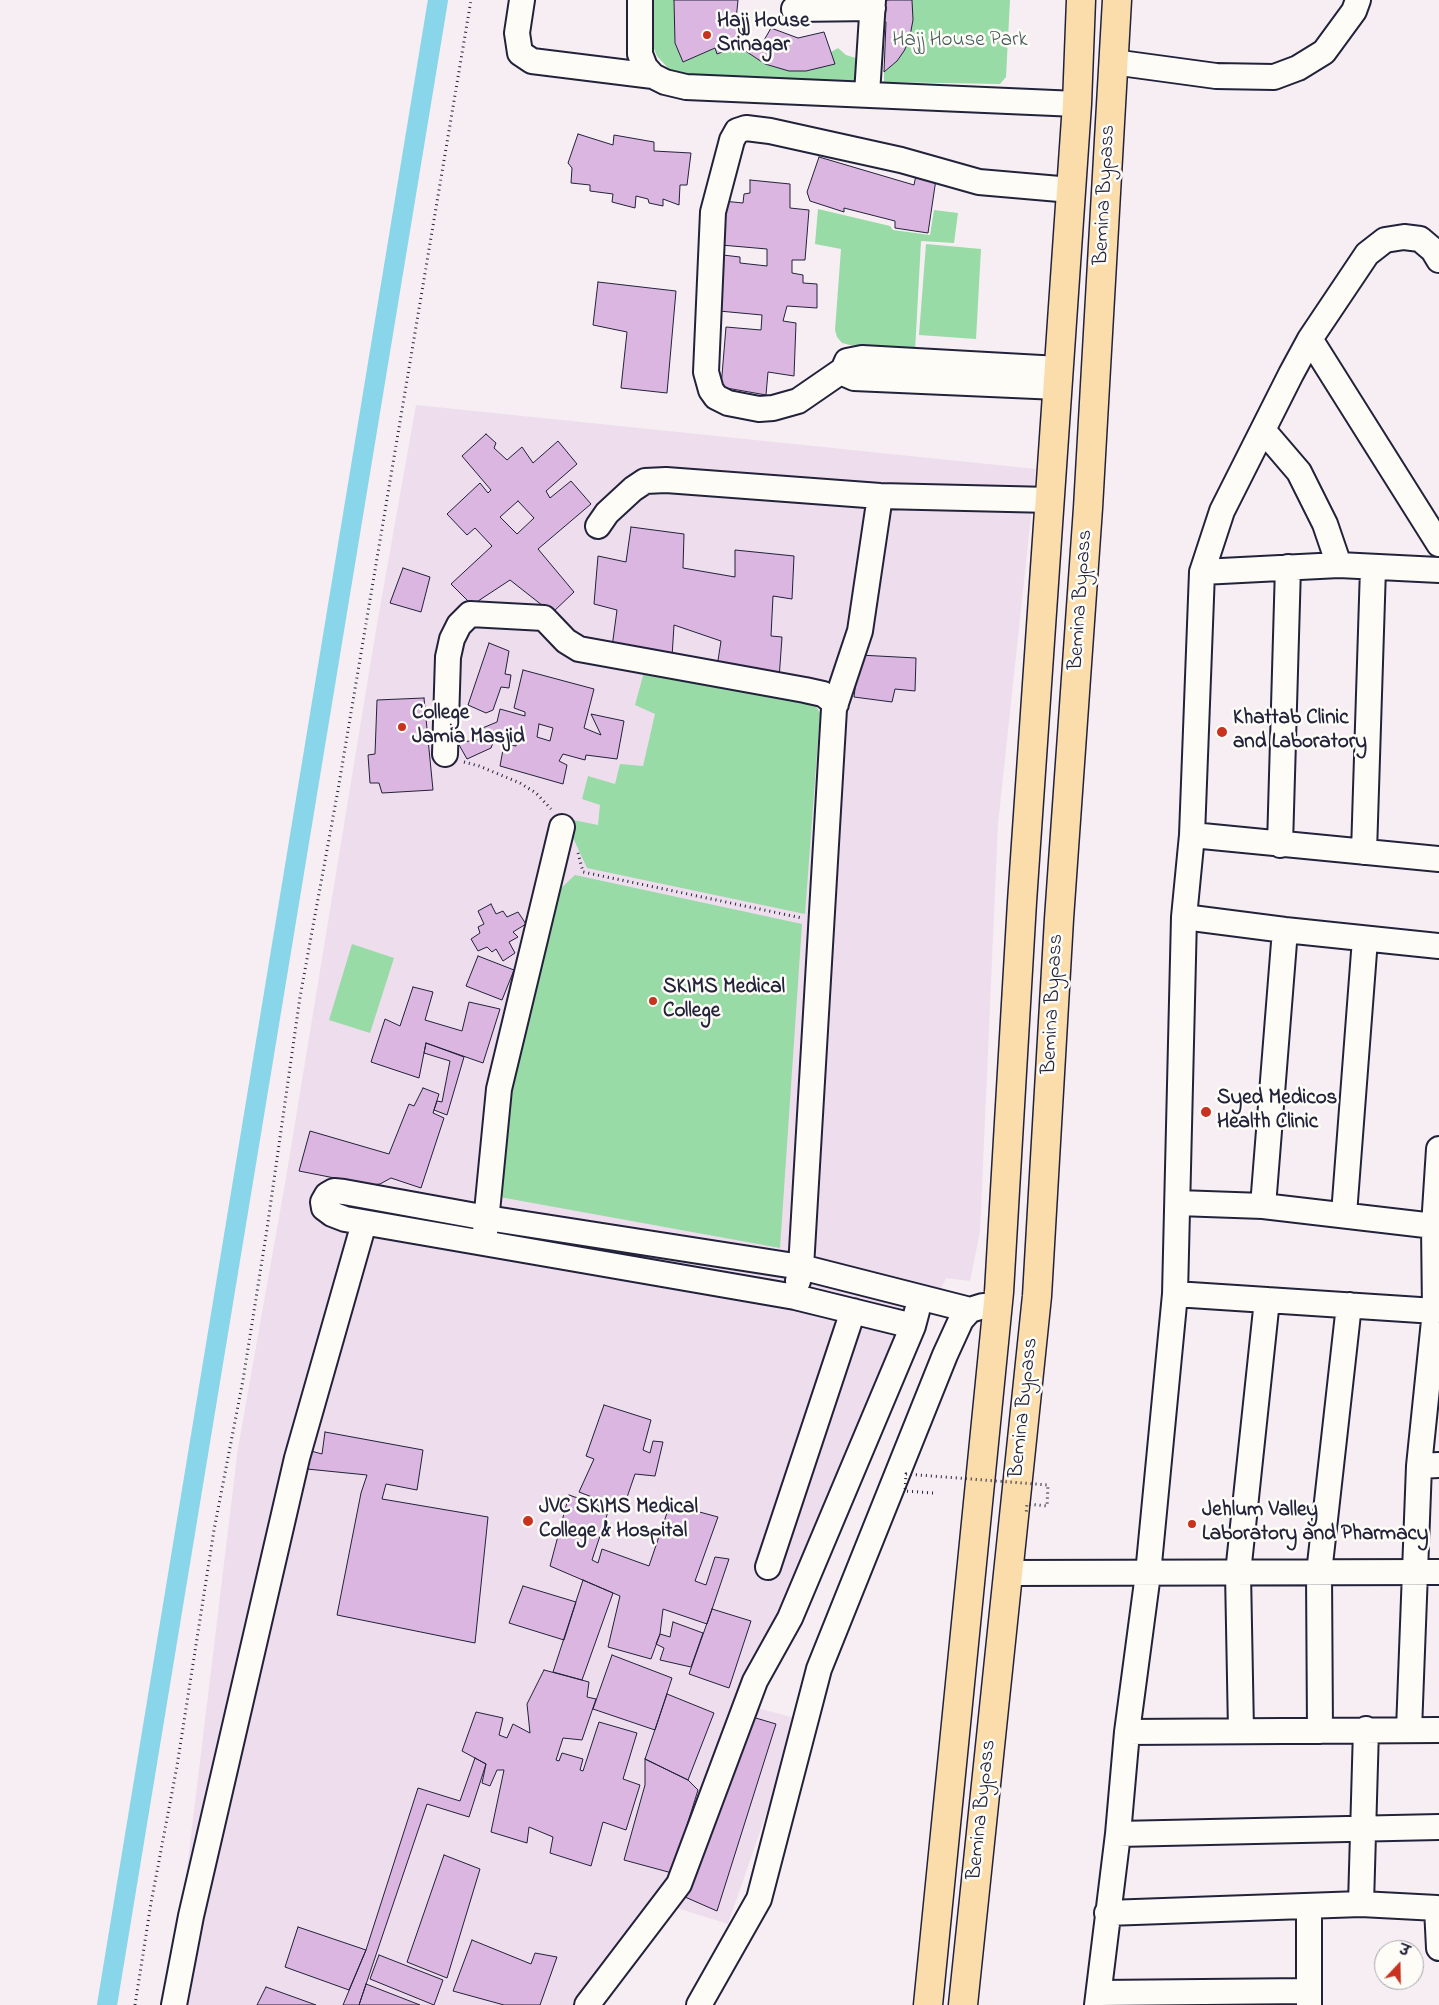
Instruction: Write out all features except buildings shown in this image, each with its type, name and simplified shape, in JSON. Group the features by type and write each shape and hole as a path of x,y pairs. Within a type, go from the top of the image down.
{"highway":[{"name":"Bemina Bypass","path":"928,2005 997,1304 1022,902 1077,104 1081,0"},
{"name":"Bemina Bypass","path":"963,2005 1037,1296 1060,909 1088,508 1117,0"}],"street":[{"path":"522,0 517,33 520,53 532,61 653,76 665,82 686,87 1077,104"},
{"path":"640,0 640,54 645,67 653,76"},
{"path":"1113,62 1216,76 1274,76 1298,68 1324,52 1354,11 1358,0"},
{"path":"794,9 873,4 867,94"},
{"path":"1059,378 854,378 845,374 843,370 798,401 773,408 759,409 728,403 716,397 711,390 706,372 712,212 732,140 736,131 746,128 770,131 901,160 979,182 1071,190"},
{"path":"1310,1907 1308,1998 1098,1999 1107,1912 1118,1834 1127,1732 1148,1574 1175,1294 1184,917 1192,835 1202,572 1222,512 1310,339 1367,254 1385,240 1404,237 1420,239 1433,250 1439,260"},
{"path":"1310,339 1439,544"},
{"path":"1263,430 1299,472 1325,524 1339,565"},
{"path":"598,526 607,513 633,489 645,481 705,481 880,496 1051,500"},
{"path":"795,1297 801,1267 836,704 860,631 880,496"},
{"path":"1202,572 1339,565 1439,570"},
{"path":"1280,845 1288,568"},
{"path":"1364,852 1373,568"},
{"path":"445,754 448,657 456,632 470,614 544,618 566,641 579,649 805,690 823,694 836,704"},
{"path":"484,1244 499,1089 562,827"},
{"path":"1192,835 1439,859"},
{"path":"1184,917 1285,930 1439,946"},
{"path":"1263,1206 1285,930"},
{"path":"1344,1214 1365,939"},
{"path":"1409,1730 1413,1572 1429,1465 1437,1260 1434,1226 1439,1149"},
{"path":"913,1326 795,1297 364,1222 332,1214 324,1208 323,1202 327,1194 334,1190 487,1218 801,1267 970,1310 997,1304"},
{"path":"1178,1203 1263,1206 1434,1226"},
{"path":"174,2005 191,1916 297,1458 364,1222"},
{"path":"1175,1294 1435,1310"},
{"path":"587,2005 679,1884 755,1681 790,1618 913,1326 920,1298"},
{"path":"1241,1731 1238,1573 1267,1300"},
{"path":"1320,1730 1319,1573 1349,1305"},
{"path":"699,2005 759,1899 819,1669 945,1355 961,1320 970,1310"},
{"path":"768,1567 853,1311"},
{"path":"1008,1574 1439,1572"},
{"path":"1361,1904 1365,1827 1366,1729"},
{"path":"1127,1732 1439,1730"},
{"path":"1118,1834 1365,1827 1439,1827"},
{"path":"1107,1912 1361,1904 1438,1908 1439,1948"}],"path":[{"path":"135,2005 151,1903 177,1766 214,1530 249,1342 300,997 338,790 471,0"},
{"path":"445,754 479,766 536,793 574,843 583,872 822,922"},
{"path":"933,1493 905,1491 906,1474 1048,1485 1047,1506 1027,1504 1026,1515"}],"shaded area":[{"path":"416,405 1036,469 998,824 980,1232 970,1281 946,1278 791,1594 780,1611 746,1705 799,1719 728,1924 674,1907 581,2005 179,2005 182,1910 238,1448 286,1178 376,630"}],"green space":[{"path":"652,0 674,0 675,43 683,62 715,48 717,54 738,46 765,64 789,71 806,71 834,64 831,52 838,48 846,55 859,59 860,83 683,76 668,68 657,56 650,39"},
{"name":"Hajj House Park","path":"912,0 1010,0 1006,77 1000,84 884,82 884,72 897,61 909,41 913,18"},
{"path":"818,209 890,226 893,230 930,235 934,210 958,213 954,243 921,241 915,351 850,345 842,343 837,337 835,330 841,249 815,244"},
{"path":"926,244 981,249 976,339 919,335"},
{"path":"644,672 815,705 820,713 805,914 587,868 569,829 573,820 598,825 600,805 582,799 588,776 615,784 620,764 643,766 655,714 635,705"},
{"path":"575,875 802,924 780,1248 494,1196 506,1102 556,893"},
{"path":"352,944 394,958 370,1033 329,1020"}],"waterway":[{"path":"107,2005 438,0"}],"place":[{"name":"Hajj House Srinagar","path":"707,35"},
{"name":"College Jamia Masjid","path":"402,727"},
{"name":"Khattab Clinic and Laboratory","path":"1222,732"},
{"name":"SKIMS Medical College","path":"653,1001"},
{"name":"Syed Medicos Health Clinic","path":"1206,1112"},
{"name":"JVC SKIMS Medical College & Hospital","path":"528,1521"},
{"name":"Jehlum Valley Laboratory and Pharmacy","path":"1192,1524"}]}
